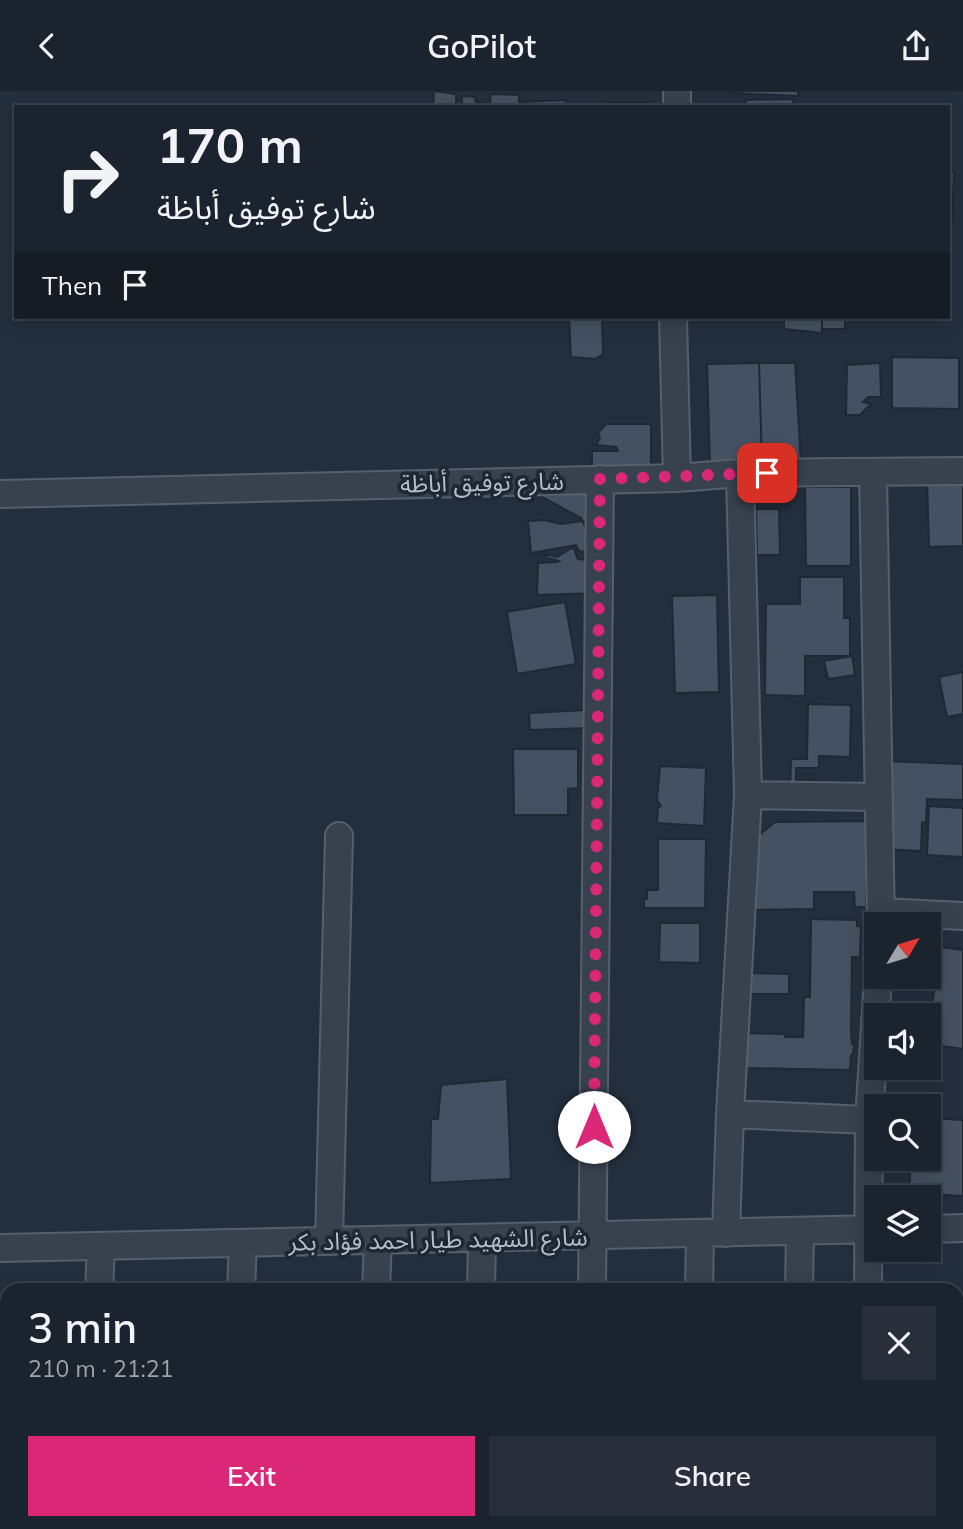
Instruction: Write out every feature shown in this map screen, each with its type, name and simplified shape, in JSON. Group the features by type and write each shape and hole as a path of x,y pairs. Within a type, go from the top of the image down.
{"street":[{"path":"673,319 677,478"},
{"name":"شارع توفيق أباظة","path":"0,494 677,478 740,473 963,471"},
{"path":"726,1233 748,795 740,473"},
{"path":"873,473 881,912"},
{"path":"592,1283 600,479"},
{"path":"748,795 877,797"},
{"path":"329,1241 339,836"},
{"path":"942,917 963,916"},
{"path":"871,1094 877,989"},
{"path":"730,1114 864,1120"},
{"path":"941,1229 963,1228"},
{"name":"شارع الشهيد طيار احمد فؤاد بكر","path":"0,1248 864,1229"},
{"path":"799,1283 800,1231"},
{"path":"699,1283 700,1233"},
{"path":"481,1283 482,1238"},
{"path":"376,1283 378,1240"},
{"path":"241,1283 243,1243"},
{"path":"99,1283 101,1247"},
{"path":"869,1283 870,1262"}],"building":[{"path":"434,91 456,94 456,105 433,105"},
{"path":"798,91 798,96 733,93"},
{"path":"491,94 519,95 519,105 462,105 462,96 475,97 476,102 490,104"},
{"path":"793,99 793,105 746,105 746,100"},
{"path":"566,100 566,105 519,105 519,102"},
{"path":"605,102 651,102 653,105 605,105"},
{"path":"950,172 954,172 952,220"},
{"path":"569,319 602,319 603,354 595,359 571,357"},
{"path":"784,319 822,319 822,333 784,329"},
{"path":"822,319 845,319 845,329 822,329"},
{"path":"892,357 959,358 959,409 892,408"},
{"path":"759,363 762,463 710,466 707,364"},
{"path":"759,363 795,363 801,464 762,463"},
{"path":"880,363 881,397 868,397 863,402 871,404 860,415 846,415 847,365"},
{"path":"606,424 651,424 651,474 592,473 592,451 618,451 616,447 596,445 600,438 598,433"},
{"path":"927,477 963,477 963,546 929,547"},
{"path":"805,487 851,487 851,566 806,566"},
{"path":"594,488 588,533 581,518 529,490"},
{"path":"756,509 779,509 780,555 757,555"},
{"path":"543,520 561,524 583,521 587,529 586,552 579,551 576,545 531,553 528,521"},
{"path":"573,547 578,559 596,561 598,593 537,595 538,563 557,562 559,561 547,558 545,554 557,557"},
{"path":"800,577 844,577 844,618 850,618 850,656 805,656 805,696 765,695 766,604 800,604"},
{"path":"717,595 719,692 675,693 672,596"},
{"path":"565,602 576,664 517,674 507,612"},
{"path":"852,656 855,675 828,679 824,661"},
{"path":"963,672 963,714 947,717 939,677"},
{"path":"808,704 851,705 850,757 819,756 819,768 796,768 796,780 823,781 822,791 790,790 791,759 807,759"},
{"path":"586,710 587,728 530,730 529,713"},
{"path":"513,749 578,749 578,788 568,789 568,815 514,815"},
{"path":"884,761 963,764 963,800 927,799 926,823 922,822 921,851 881,849"},
{"path":"660,766 706,768 704,826 657,823 658,808 661,806 657,800"},
{"path":"929,806 963,808 963,857 927,855"},
{"path":"869,821 870,877 866,877 866,907 855,907 854,892 814,892 814,909 751,910 752,841 775,822"},
{"path":"658,839 706,839 705,908 644,908 647,890 658,890"},
{"path":"811,919 857,920 857,926 861,926 860,957 852,957 851,1031 854,1044 850,1070 742,1068 743,1033 803,1037 804,997 810,997"},
{"path":"660,923 700,923 700,963 659,962"},
{"path":"942,947 963,950 963,1049 941,1046 941,1003 932,1003 934,989 942,989"},
{"path":"746,973 789,974 789,994 746,994"},
{"path":"507,1079 511,1179 430,1183 431,1119 438,1119 441,1085"},
{"path":"941,1119 963,1120 963,1196 941,1195 941,1185 909,1185 910,1171 941,1171"}],"route":[{"path":"594,1127 600,479 767,473"}]}
